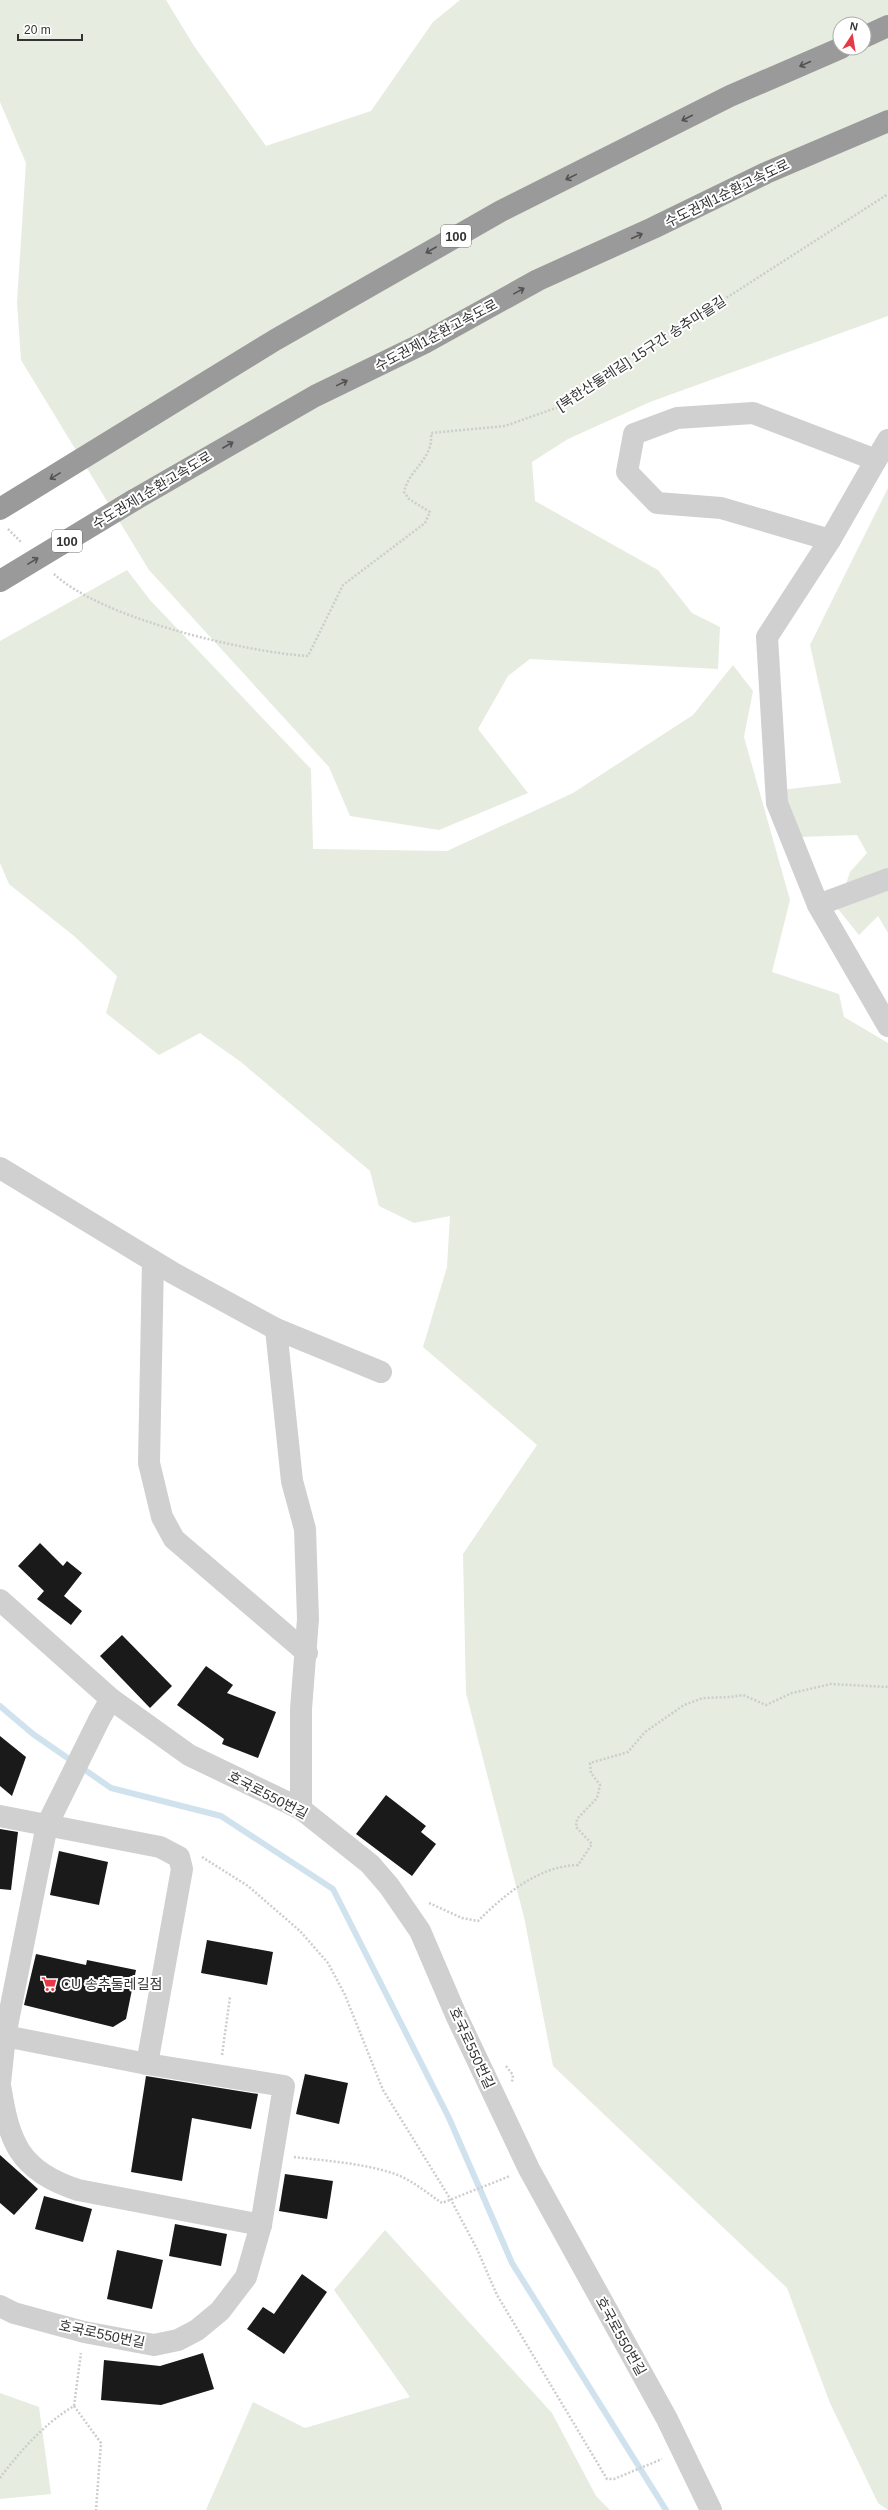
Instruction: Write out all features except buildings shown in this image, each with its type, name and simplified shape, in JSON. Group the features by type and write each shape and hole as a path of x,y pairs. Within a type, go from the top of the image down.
{"highway":[{"path":"872,33 888,26"},
{"name":"100","path":"3,518 89,456 275,340 502,211 730,96 832,52"},
{"name":"수도권제1순환고속도로","path":"0,581 134,500 315,396 424,343 538,280 653,228 766,173 888,121"}],"street":[{"path":"830,540 721,508 657,503 627,472 634,434 677,418 753,412 876,460"},
{"path":"888,440 830,540 767,637 777,803 818,905 888,1026"},
{"path":"818,905 888,879"},
{"path":"0,1168 153,1261 276,1329 381,1372"},
{"path":"153,1261 149,1463 162,1517 174,1539 307,1653"},
{"path":"276,1329 292,1481 305,1529 308,1618 307,1653 301,1709 301,1809"},
{"name":"호국로550번길","path":"0,1600 111,1700 189,1755 301,1809 370,1864 389,1886 420,1931 456,2015 529,2169 667,2419 711,2510"},
{"path":"111,1700 100,1718 52,1816 2,2036 0,2084 7,2128 12,2140 39,2173 57,2184 78,2190 261,2225"},
{"path":"0,1816 52,1816 160,1847 179,1857 182,1869 147,2064"},
{"name":"호국로550번길","path":"0,2306 14,2313 84,2332 154,2345 178,2340 196,2330 220,2311 246,2277 261,2225 284,2086 147,2064 2,2036"}],"path":[{"name":"[북한산둘레길] 15구간 송추마을길","path":"53,573 64,583 97,602 155,625 282,654 308,656 343,584 425,522 430,512 408,499 404,492 406,486 426,458 432,444 431,433 506,426 567,404 594,380 695,318 888,194"},
{"path":"3,518 27,548"},
{"path":"427,1902 462,1918 478,1921 499,1900 551,1868 578,1865 592,1844 576,1827 576,1819 597,1798 600,1785 591,1773 590,1763 628,1752 645,1732 684,1704 703,1698 730,1697 743,1694 766,1705 792,1693 831,1684 888,1687"},
{"path":"179,1857 189,1853 199,1856 248,1886 300,1931 328,1962 345,1995 383,2090 451,2200 477,2249 497,2295 607,2479 614,2479 665,2458"},
{"path":"219,2075 230,1997"},
{"path":"272,2154 348,2164 395,2174 415,2184 442,2203 529,2169"},
{"path":"84,2332 74,2406 101,2443 96,2510"},
{"path":"0,2478 16,2457 58,2416 74,2406"}],"shaded area":[{"path":"0,0 166,0 194,46 266,146 371,111 433,22 460,0 888,0 888,316 650,402 568,439 532,462 535,501 658,570 692,613 720,627 718,669 530,659 508,676 478,729 528,793 439,830 350,816 329,767 149,570 21,360 17,302 26,163 0,102"},
{"path":"888,488 888,933 878,916 859,935 838,909 850,872 867,853 857,835 800,837 781,790 841,783 810,645"},
{"path":"127,570 150,600 311,769 313,849 447,851 573,793 693,715 733,665 753,691 744,737 790,900 772,972 839,994 844,1017 888,1043 888,2510 878,2503 830,2403 787,2288 553,2066 524,1917 466,1693 463,1554 537,1445 423,1347 447,1267 450,1216 414,1223 379,1206 370,1171 241,1062 200,1033 159,1055 106,1013 117,976 74,936 9,884 0,863 0,641"},
{"path":"385,2230 552,2413 596,2496 610,2510 206,2510 253,2402 305,2428 410,2397 334,2290"},
{"path":"0,2393 39,2407 51,2494 0,2499"}],"waterway":[{"path":"0,1706 33,1734 111,1788 221,1816 333,1889 449,2118 512,2263 666,2510"}],"place":[{"name":"CU 송추둘레길점","path":"49,1984"}]}
